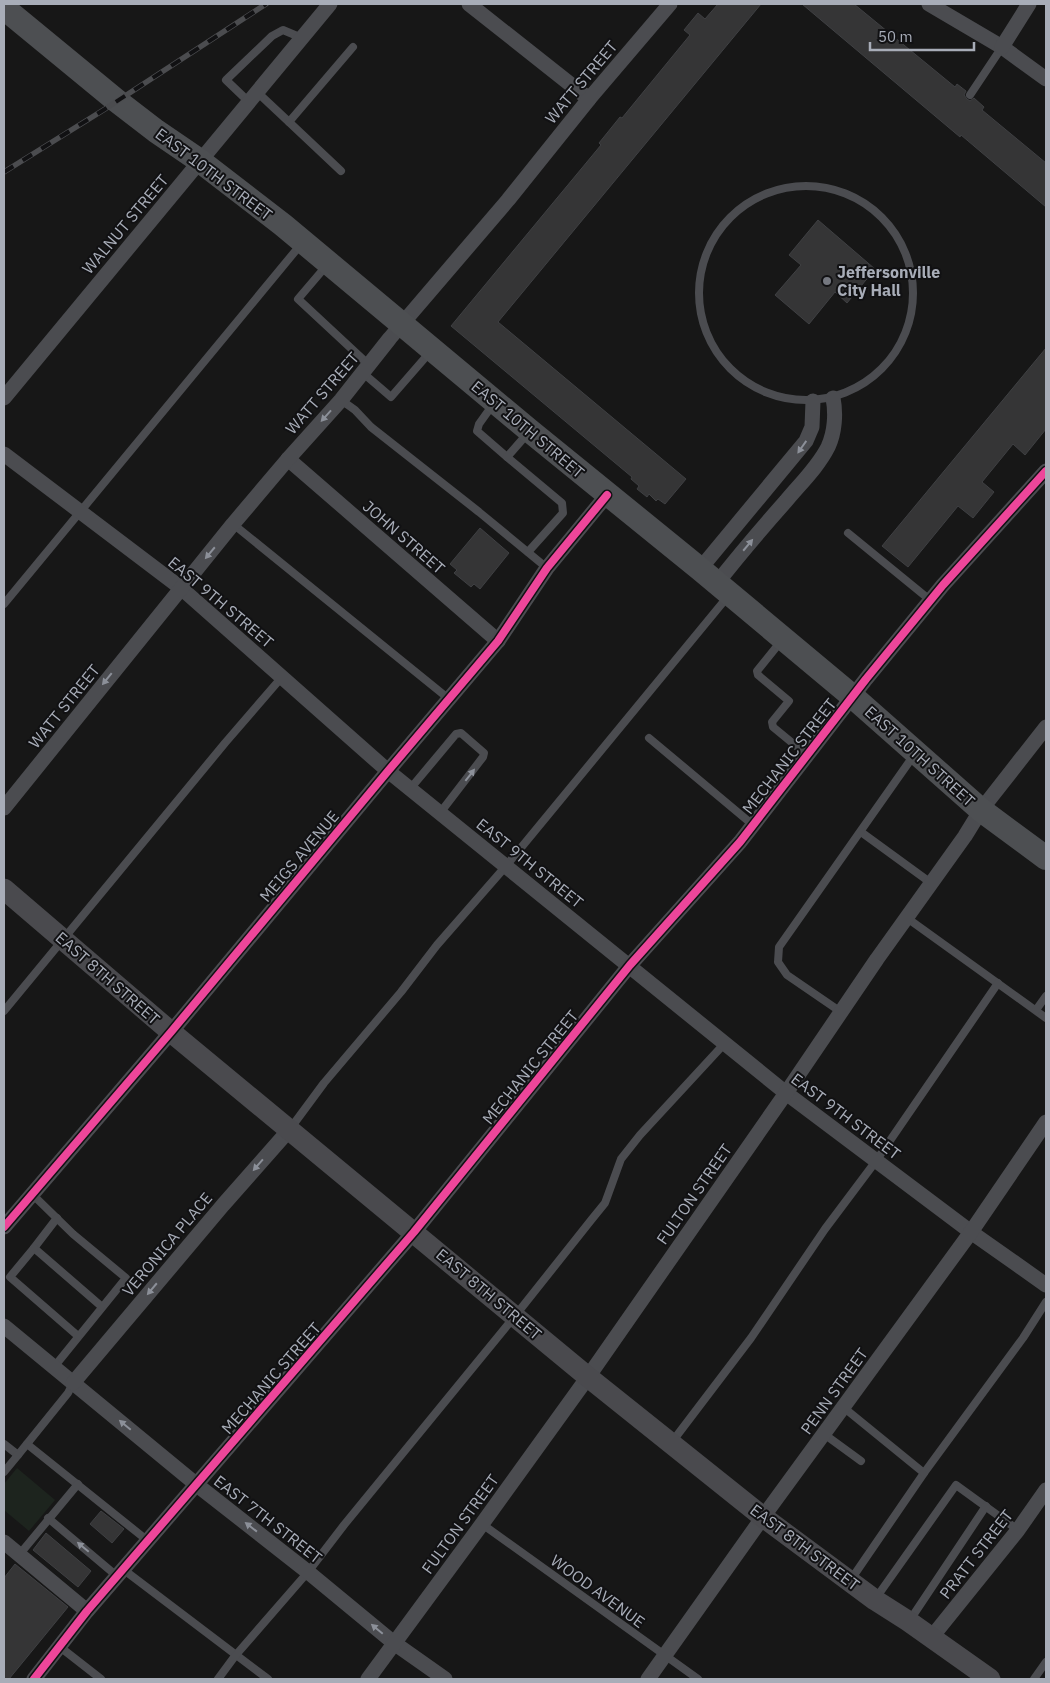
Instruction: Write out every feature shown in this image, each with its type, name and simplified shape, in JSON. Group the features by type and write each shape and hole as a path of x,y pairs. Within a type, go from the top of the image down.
{"main road":[{"name":"EAST 10TH STREET","path":"4,8 156,131 200,161 303,242 530,431 716,582 852,696 981,810 1046,858"},
{"name":"EAST 8TH STREET","path":"4,889 171,1032 670,1443 763,1517 875,1600 990,1679"}],"street":[{"name":"WALNUT STREET","path":"4,398 330,4"},
{"path":"469,4 589,99"},
{"name":"WATT STREET","path":"4,808 180,588 288,459 341,400 402,324 508,200 589,99 670,4"},
{"path":"930,4 1002,47 1046,79"},
{"path":"1002,47 1029,4"},
{"path":"716,582 828,448 834,423 835,408 833,398"},
{"path":"716,582 806,441 812,427 813,401"},
{"name":"EAST 9TH STREET","path":"4,454 180,588 388,771 786,1093 971,1232 1046,1285"},
{"name":"JOHN STREET","path":"288,459 498,641"},
{"name":"MECHANIC STREET","path":"34,1679 87,1611 414,1232 630,965 753,826 852,696 930,600 1044,480"},
{"name":"MEIGS AVENUE","path":"4,1227 171,1032 498,641 547,568 608,495"},
{"name":"FULTON STREET","path":"368,1679 588,1377 931,883 966,836 981,810 1046,727"},
{"name":"PENN STREET","path":"648,1679 763,1517 971,1232 1046,1122"},
{"name":"VERONICA PLACE","path":"73,1383 223,1205 290,1129"},
{"name":"EAST 7TH STREET","path":"4,1326 394,1644 445,1679"},
{"name":"PRATT STREET","path":"931,1638 1018,1530 1046,1490"},
{"path":"4,1542 87,1611"}],"lane":[{"path":"302,38 283,30 272,36 226,80 289,122 341,171"},
{"path":"289,122 353,47"},
{"path":"970,95 1002,47"},
{"path":"796,186 816,186 837,190 856,198 874,209 900,240 908,259 913,279 914,299 911,319 904,338 894,356 868,382 851,392 833,398 813,401 772,396 753,387 736,375 722,360 711,342 703,323 699,302 699,282 704,261 712,242 723,224 738,210 756,198 775,190 796,186"},
{"path":"4,604 303,242"},
{"path":"328,264 298,299 366,368 391,397 432,349"},
{"path":"341,400 355,410 371,427 547,568"},
{"path":"495,402 476,431 562,503 563,513 528,552"},
{"path":"507,457 530,431"},
{"path":"234,524 449,699"},
{"path":"848,533 930,600"},
{"path":"290,1129 324,1083 506,866 716,582"},
{"path":"783,639 757,671 758,675 788,701 772,722 773,727 808,755"},
{"path":"4,1011 282,677"},
{"path":"410,789 456,734 461,734 484,753 483,757 440,813"},
{"path":"650,738 753,826"},
{"path":"841,1012 787,975 778,962 779,947 917,752"},
{"path":"861,832 931,883"},
{"path":"907,918 1046,1018"},
{"path":"670,1443 751,1338 825,1228 876,1161 998,983"},
{"path":"1036,1010 1046,996"},
{"path":"218,1679 308,1572 344,1525 516,1316 605,1203 621,1159 725,1043"},
{"path":"32,1194 56,1218 126,1278 101,1306 54,1367"},
{"path":"56,1218 10,1277 78,1336"},
{"path":"34,1248 101,1306"},
{"path":"850,1581 924,1473 1023,1338 1046,1302"},
{"path":"4,1472 68,1393 73,1383"},
{"path":"843,1407 924,1473"},
{"path":"824,1434 861,1461"},
{"path":"4,1444 18,1455"},
{"path":"27,1444 149,1541"},
{"path":"19,1555 78,1484"},
{"path":"875,1600 956,1485 1018,1530"},
{"path":"908,1621 986,1506"},
{"path":"48,1518 268,1679"},
{"name":"WOOD AVENUE","path":"482,1524 698,1679"},
{"path":"60,1647 101,1679"},
{"path":"1034,1679 1046,1662"}],"shaded area":[{"path":"17,1468 55,1500 29,1531 4,1510 4,1484"}],"building":[{"path":"718,4 761,4 498,322 686,479 665,504 658,499 656,501 649,494 647,497 637,489 639,486 631,479 632,477 451,326 601,145 599,143 620,117 622,118 690,35 684,30 698,13 705,19"},
{"path":"802,4 854,4 955,87 957,84 966,91 964,95 967,99 970,101 974,98 984,107 982,110 1046,163 1046,207 961,135 960,137"},
{"name":"Jeffersonville City Hall","path":"818,220 875,269 847,303 835,292 809,324 775,295 801,265 789,255"},
{"path":"1046,348 1046,429 1025,455 1013,444 982,482 994,492 973,518 958,506 908,567 882,546"},
{"path":"480,528 509,553 480,589 474,584 471,587 454,573 457,570 450,564"},
{"path":"101,1511 124,1529 112,1543 90,1524"},
{"path":"46,1533 91,1571 78,1587 33,1550"},
{"path":"15,1564 68,1607 9,1679 4,1679 4,1578"}],"railway":[{"path":"4,172 266,4"}],"cycle path":[{"path":"34,1679 87,1611 414,1232 630,965 740,842 866,679 943,585 1046,471"},
{"path":"4,1227 171,1032 498,641 547,568 607,495"}],"place":[{"name":"Jeffersonville City Hall","path":"827,281"}]}
